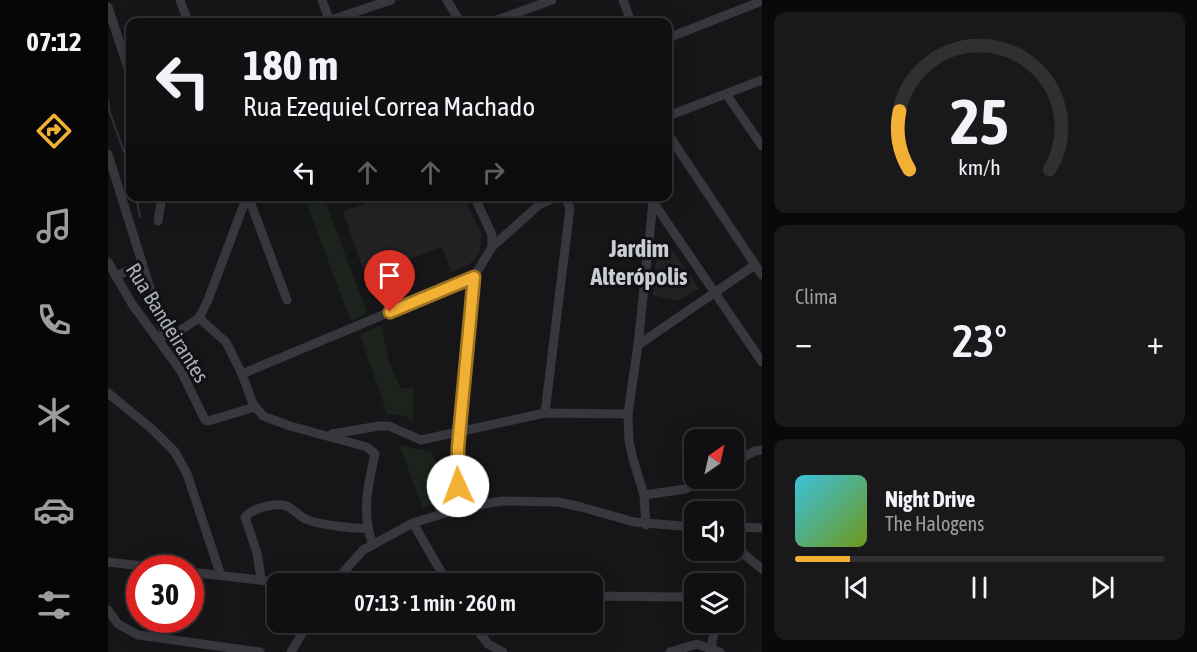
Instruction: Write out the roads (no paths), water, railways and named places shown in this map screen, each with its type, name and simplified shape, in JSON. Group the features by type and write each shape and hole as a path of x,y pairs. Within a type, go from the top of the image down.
{"street":[{"path":"180,0 187,18"},
{"path":"322,0 327,18"},
{"path":"339,18 391,0"},
{"path":"447,0 458,18"},
{"path":"503,18 552,0"},
{"path":"623,0 630,18"},
{"path":"672,36 762,1"},
{"path":"108,7 126,62"},
{"path":"672,114 762,80"},
{"path":"726,94 762,146"},
{"path":"638,345 714,293 759,270 672,140"},
{"path":"108,154 142,264 161,336 178,332 199,318 246,201"},
{"path":"158,221 161,201"},
{"path":"250,201 287,300"},
{"path":"476,201 492,235 492,247"},
{"path":"461,508 456,463 474,277 492,247 540,204 547,201"},
{"path":"545,413 570,208 567,201"},
{"path":"646,525 644,495 629,441 628,414 638,345 651,201"},
{"path":"652,201 762,363"},
{"name":"Rua Bandeirantes","path":"108,262 132,304 161,336 205,420 255,407"},
{"path":"116,276 142,264"},
{"path":"243,374 474,277"},
{"path":"199,318 226,342 243,374 255,407 263,416 367,447 375,454 367,493 368,528 373,545"},
{"path":"108,393 152,429 175,452 187,474 222,576"},
{"path":"323,434 389,426 421,440 545,413 628,414"},
{"path":"744,456 762,450"},
{"path":"644,495 685,489"},
{"path":"343,573 363,550 413,523 461,508 502,501 558,502 646,525 684,526"},
{"path":"261,578 245,517 250,513 269,506 283,505 308,520 354,529 368,528"},
{"path":"413,523 442,573"},
{"path":"744,527 762,528"},
{"path":"744,554 762,569"},
{"path":"108,562 126,564"},
{"path":"204,574 267,579"},
{"path":"603,596 684,598"},
{"path":"108,610 118,624 138,634 260,652"},
{"path":"291,652 302,633"},
{"path":"480,633 488,644 503,652"},
{"path":"670,652 697,644 715,650 716,633"}],"waterway":[{"path":"108,100 109,110 126,158"},
{"path":"137,201 140,217"}],"district":[{"name":"Jardim Alterópolis","path":"639,263"}]}
